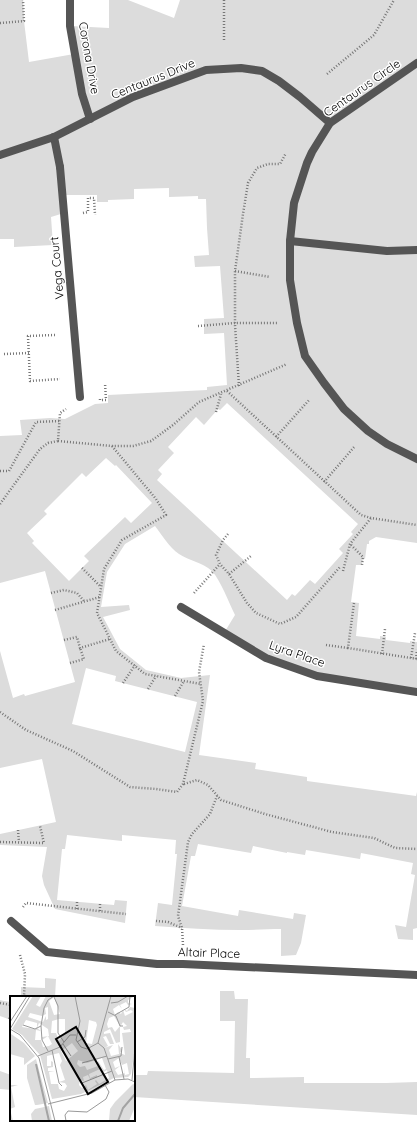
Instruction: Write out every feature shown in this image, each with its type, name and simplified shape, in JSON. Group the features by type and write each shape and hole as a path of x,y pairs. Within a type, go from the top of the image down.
{"street":[{"name":"Corona Drive","path":"70,0 70,26 82,94 90,119"},
{"name":"Centaurus Circle","path":"417,63 330,123 307,163 294,203 290,241 290,280 297,323 305,356 344,409 368,431 387,444 417,459"},
{"name":"Centaurus Drive","path":"0,155 54,138 133,97 206,70 241,68 262,71 279,81 300,97 330,123"},
{"name":"Vega Court","path":"54,138 60,167 80,397"},
{"path":"290,241 387,251 417,250"},
{"name":"Lyra Place","path":"181,607 266,658 317,676 417,692"},
{"name":"Altair Place","path":"11,921 47,952 157,964 417,975"}],"path":[{"path":"0,23 24,21 23,0"},
{"path":"224,0 224,41"},
{"path":"327,74 374,35 394,0"},
{"path":"239,386 235,323 235,271 248,183 257,168 268,164 280,164 286,153"},
{"path":"88,212 88,198 94,198 95,215"},
{"path":"235,271 290,280"},
{"path":"198,326 235,323 297,323"},
{"path":"75,334 28,336 30,381 79,378"},
{"path":"4,354 29,353"},
{"path":"0,504 40,449 48,443 58,441 112,446 133,446 151,441 173,425 199,402 239,386 305,356"},
{"path":"100,400 106,400 105,383"},
{"path":"276,436 324,383"},
{"path":"227,391 361,515 417,525"},
{"path":"216,412 221,393"},
{"path":"58,441 60,413 80,397"},
{"path":"0,471 8,470 36,422 60,421"},
{"path":"324,482 368,431"},
{"path":"112,446 156,499 166,516 122,540 104,569 98,613 116,651 145,674 201,684"},
{"path":"343,571 350,544 371,518"},
{"path":"228,534 223,540 216,555 220,564 229,574 247,604 256,613 280,624 296,617 340,567"},
{"path":"350,544 363,557 362,565"},
{"path":"229,574 251,556"},
{"path":"181,607 220,564"},
{"path":"82,568 101,588"},
{"path":"51,594 64,590 77,593 84,601"},
{"path":"55,610 100,597"},
{"path":"348,648 354,603"},
{"path":"0,712 26,730 73,751 130,787 177,792 183,784 203,701 199,672 208,623"},
{"path":"382,654 385,629"},
{"path":"411,658 415,633"},
{"path":"64,640 76,637 84,659 70,663"},
{"path":"80,648 110,639"},
{"path":"326,645 416,659 417,650"},
{"path":"123,683 135,665"},
{"path":"148,690 156,676"},
{"path":"175,696 184,681"},
{"path":"183,784 197,780 208,785 221,800 258,812 332,832 374,838 395,848 417,850"},
{"path":"183,964 182,928 178,916 188,842 192,834 210,814 217,796"},
{"path":"0,842 19,842 43,845 40,826"},
{"path":"18,830 19,842"},
{"path":"77,902 77,909"},
{"path":"24,996 25,974 11,921 26,903 126,914"},
{"path":"100,904 100,912"},
{"path":"156,921 168,922 182,928"},
{"path":"0,1003 10,1005"}],"shaded area":[{"path":"0,0 23,0 29,62 74,54 91,117 71,26 109,28 109,0 128,0 174,18 180,0 417,0 417,543 376,537 369,541 362,565 356,565 351,602 359,603 356,636 380,639 380,636 386,637 386,640 410,643 410,641 417,642 417,692 317,676 266,658 224,633 235,615 222,586 215,575 208,568 175,551 155,526 125,544 107,572 101,607 129,605 130,610 103,617 120,649 146,670 181,678 210,675 199,755 256,763 255,769 307,777 307,781 416,796 417,792 417,928 413,929 413,940 398,939 395,925 406,927 415,875 411,874 413,863 361,853 360,859 306,850 305,855 287,853 253,846 251,853 198,844 195,856 191,856 182,906 238,916 239,910 293,919 294,913 306,915 301,943 296,955 281,956 281,929 229,930 155,926 158,903 172,905 177,854 175,854 176,840 122,835 122,841 67,835 65,849 62,849 57,900 114,905 115,900 127,901 125,923 55,909 44,885 42,876 47,847 0,845 0,834 56,822 42,759 0,768 0,651 13,698 75,682 45,571 0,583 0,436 22,435 20,420 50,418 65,419 95,404 108,403 108,395 207,390 207,387 227,385 224,333 204,334 204,319 224,318 220,266 195,267 194,256 209,255 206,199 198,199 198,196 169,197 169,188 134,189 134,199 108,200 108,202 97,202 97,195 63,195 64,213 51,217 53,245 14,247 14,239 0,239","holes":["227,403 358,524 351,532 353,534 339,549 343,553 315,584 310,580 295,596 292,594 287,600 157,480 162,474 158,470 174,453 168,447 196,417 204,425 218,409 220,410","106,458 115,466 116,465 152,503 131,523 125,517 84,556 89,561 69,581 32,543 34,541 27,533 47,514 44,511 82,473 86,477","86,668 116,676 115,681 197,702 185,752 72,724"]},
{"path":"45,978 56,979 55,996 21,996 21,987 45,988"},
{"path":"220,991 234,991 235,999 248,999 246,1058 250,1058 250,1078 304,1077 304,1083 417,1082 417,1115 135,1097 135,1075 147,1075 148,1071 234,1073 235,1021 220,1021"},
{"path":"0,1000 10,1002 10,1020 0,1016"},
{"path":"0,1071 10,1075 10,1090 0,1089"}]}
